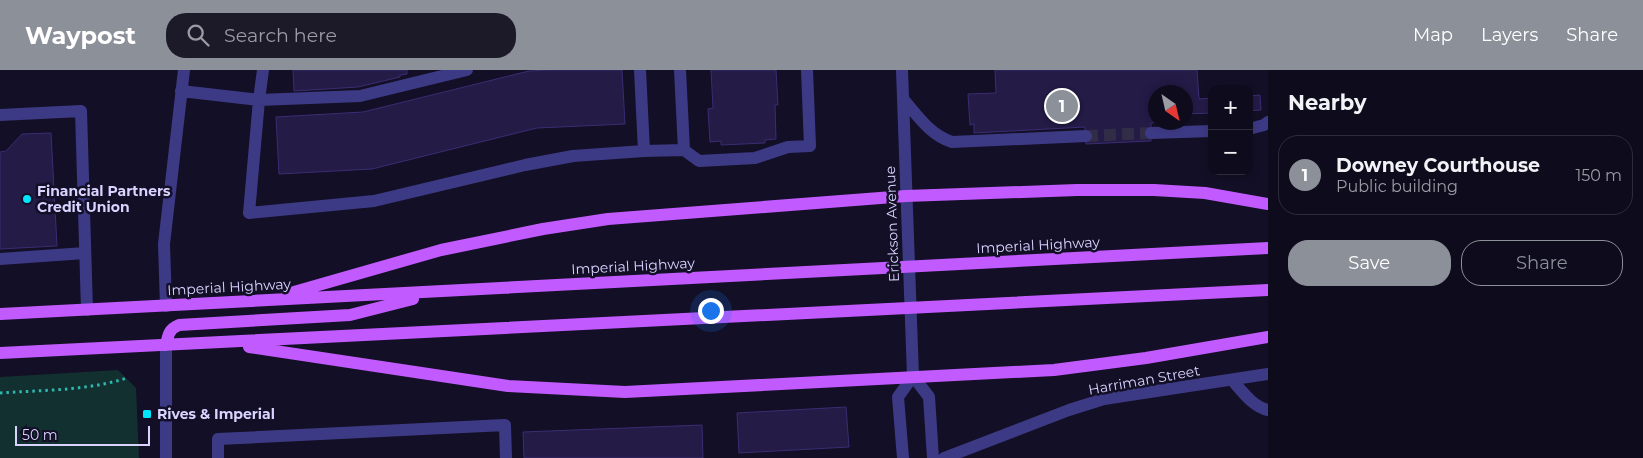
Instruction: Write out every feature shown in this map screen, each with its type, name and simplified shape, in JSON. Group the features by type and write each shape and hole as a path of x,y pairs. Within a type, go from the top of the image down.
{"main road":[{"path":"265,300 441,250 543,228 608,219 906,196 1077,190 1154,190 1205,193 1268,204"},
{"name":"Imperial Highway","path":"0,314 437,293 1268,248"},
{"path":"0,353 1268,290"},
{"path":"166,344 168,334 172,328 178,325 350,315 437,293"},
{"path":"225,343 508,386 625,392 1054,370 1146,358 1268,336"}],"street":[{"path":"166,306 164,244 184,70"},
{"path":"263,70 249,213 374,201 525,165 572,156 684,150 699,161 755,158 788,147 810,146 807,70"},
{"path":"640,70 644,151"},
{"path":"680,70 684,150"},
{"name":"Erickson Avenue","path":"902,70 913,376"},
{"path":"182,91 259,100 360,96 459,71"},
{"path":"903,100 929,130 941,139 952,142 1086,136"},
{"path":"0,115 81,111 87,310"},
{"path":"1253,128 1268,122"},
{"path":"1151,133 1208,130"},
{"path":"0,259 85,253"},
{"path":"166,344 166,458"},
{"name":"Harriman Street","path":"944,458 1069,410 1104,399 1268,374"},
{"path":"903,458 898,398 913,376 928,397 933,458"},
{"path":"1232,380 1249,398 1268,410"},
{"path":"218,458 218,439 505,425 506,458"}],"path":[{"path":"0,393 92,387 126,378"}],"green space":[{"path":"118,370 136,388 139,458 0,458 0,377"}],"building":[{"path":"293,70 407,70 407,74 358,87 294,91"},
{"path":"622,70 625,124 537,128 372,169 279,174 276,117 363,112 529,71"},
{"path":"711,70 776,70 778,105 775,105 776,139 765,140 765,143 721,145 721,141 710,142 708,109 713,108"},
{"path":"995,70 1197,70 1199,99 1208,98 1208,113 1193,114 1193,85 1148,85 1148,130 1151,130 1151,141 1086,144 1085,127 974,133 974,124 970,125 968,94 996,93"},
{"path":"1260,95 1261,110 1253,111 1253,96"},
{"name":"Financial Partners Credit Union","path":"51,133 57,246 0,249 0,152 6,151 22,134"},
{"path":"846,407 849,447 739,453 737,413"},
{"path":"702,425 703,458 524,458 523,432"}],"tunnel":[{"path":"1086,136 1151,133"}],"place":[{"name":"Downey Courthouse","path":"1062,106"},
{"name":"Financial Partners Credit Union","path":"27,199"},
{"name":"Rives & Imperial","path":"147,414"}]}
